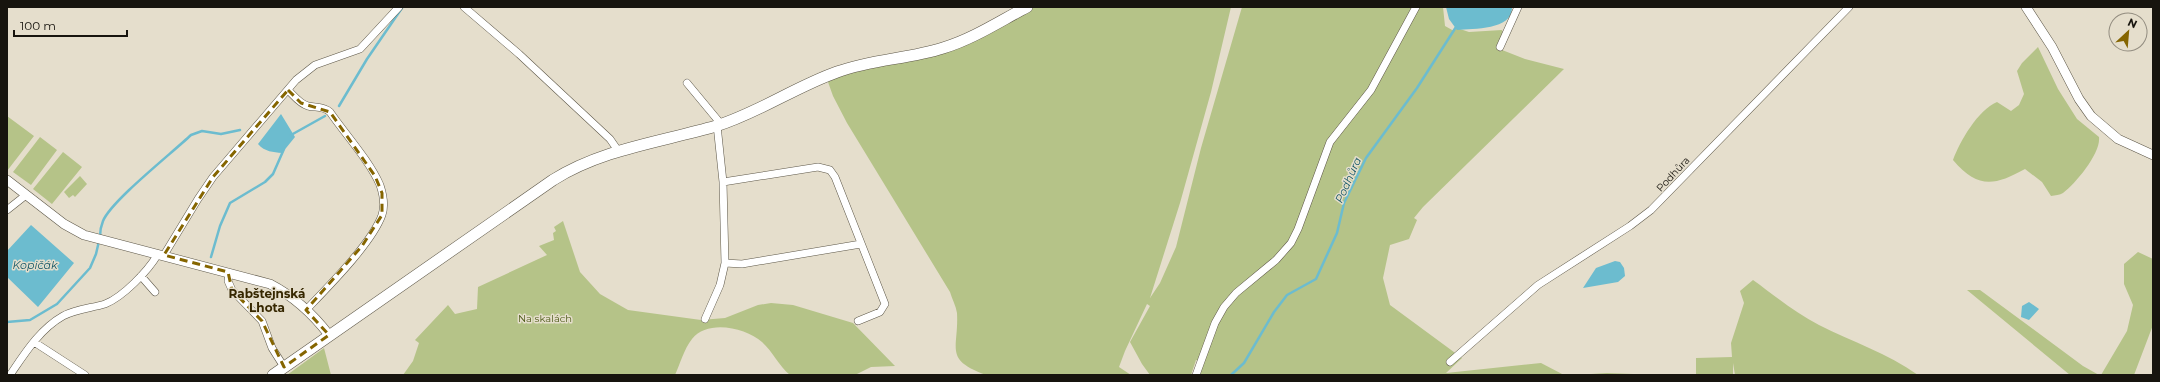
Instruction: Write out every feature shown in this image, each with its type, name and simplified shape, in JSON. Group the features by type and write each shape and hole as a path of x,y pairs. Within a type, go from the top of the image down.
{"main road":[{"path":"273,375 329,335 462,246 564,174 588,161 719,125 747,114 813,81 839,71 881,60 942,49 960,42 1027,7"}],"street":[{"path":"10,375 34,342 55,322 64,316 109,302 141,276 161,255 213,178 302,74 314,65 348,54 364,46 399,7"},
{"path":"464,7 519,54 610,139 619,152"},
{"path":"1196,375 1215,323 1228,302 1246,283 1282,254 1291,243 1298,229 1330,142 1360,106 1371,90 1416,7"},
{"path":"1500,47 1506,37 1518,7"},
{"name":"Podhůra","path":"1450,362 1538,285 1639,221 1849,7"},
{"path":"2026,7 2052,47 2079,100 2091,116 2118,139 2153,156"},
{"path":"687,83 719,125 725,263 720,285 705,319"},
{"path":"288,90 307,106 322,108 330,112 371,169 380,185 383,201 382,215 374,230 333,282 306,310"},
{"path":"722,182 818,167 827,168 835,177 885,304 880,312 858,321"},
{"path":"7,180 69,227 94,238 270,284 282,291 306,310 329,335"},
{"path":"7,210 26,195"},
{"path":"725,263 742,264 861,244"},
{"path":"229,273 228,281 232,290 262,322 272,348 284,367"},
{"path":"141,276 155,292"},
{"path":"34,342 85,375"}],"highlighted area":[{"path":"288,90 301,103 330,112 375,176 382,193 382,215 362,246 306,310 329,335 284,367 262,321 232,290 228,272 164,255 213,177"}],"green space":[{"path":"1027,7 1231,7 1211,92 1180,203 1150,298 1160,283 1176,247 1201,148 1242,7 1443,7 1445,26 1454,31 1457,28 1469,32 1502,30 1503,33 1497,48 1525,59 1564,69 1423,207 1414,218 1417,220 1409,239 1390,245 1383,278 1390,305 1462,358 1446,373 1541,363 1564,375 1199,375 1204,363 1196,360 1191,375 1150,375 1130,342 1150,306 1147,304 1125,351 1119,367 1131,375 986,375 964,364 958,358 956,352 957,313 950,292 847,123 833,96 828,82 832,76 932,52"},
{"path":"2038,47 2058,89 2077,119 2099,137 2099,144 2096,151 2081,175 2063,193 2051,196 2042,182 2025,169 2004,179 1987,182 1970,176 1953,160 1970,127 1990,106 1997,102 2011,111 2019,105 2024,94 2017,71 2022,63"},
{"path":"7,116 34,136 7,171"},
{"path":"40,137 57,150 31,185 13,172"},
{"path":"63,152 82,167 52,204 33,189"},
{"path":"80,176 87,184 75,197 73,195 69,198 64,192"},
{"name":"Na skalách","path":"563,221 580,272 600,294 628,310 701,320 725,318 758,305 771,303 793,305 853,323 895,366 871,367 855,375 790,375 766,346 755,337 737,330 717,327 707,329 692,339 684,352 675,375 403,375 413,361 419,343 415,340 448,305 455,314 477,309 478,287 547,255 539,246 554,240 553,233 556,231 554,227"},
{"path":"2138,252 2153,259 2153,325 2134,375 2101,375 2127,331 2133,305 2124,284 2124,264"},
{"path":"1753,280 1810,320 1894,360 1918,375 1735,375 1733,363 1733,375 1696,375 1696,358 1732,357 1731,343 1744,303 1740,291"},
{"path":"1967,290 1980,290 2083,366 2099,375 2070,375"},
{"path":"324,348 331,375 287,375"},
{"path":"1607,373 1659,375 1575,375"}],"water":[{"path":"1446,7 1512,7 1511,15 1500,24 1491,27 1457,30 1449,19"},
{"path":"281,114 295,137 282,153 272,152 266,150 258,144"},
{"name":"Kopičák","path":"31,225 74,263 38,307 7,277 7,251"},
{"path":"1615,261 1620,262 1624,268 1625,276 1618,282 1583,288 1596,268"},
{"path":"2029,302 2039,309 2029,320 2021,317 2022,306"}],"waterway":[{"path":"339,106 367,59 402,8"},
{"name":"Podhůra","path":"1231,375 1244,363 1274,312 1287,295 1316,279 1337,233 1344,203 1366,158 1417,88 1456,27"},
{"path":"291,135 325,116"},
{"path":"100,236 103,221 108,212 117,202 191,135 202,131 221,134 240,130"},
{"path":"211,257 220,226 230,203 265,182 273,174 284,149"},
{"path":"7,322 30,320 57,304 90,268 96,254 99,241"}],"district":[{"name":"Rabštejnská Lhota","path":"267,300"}]}
